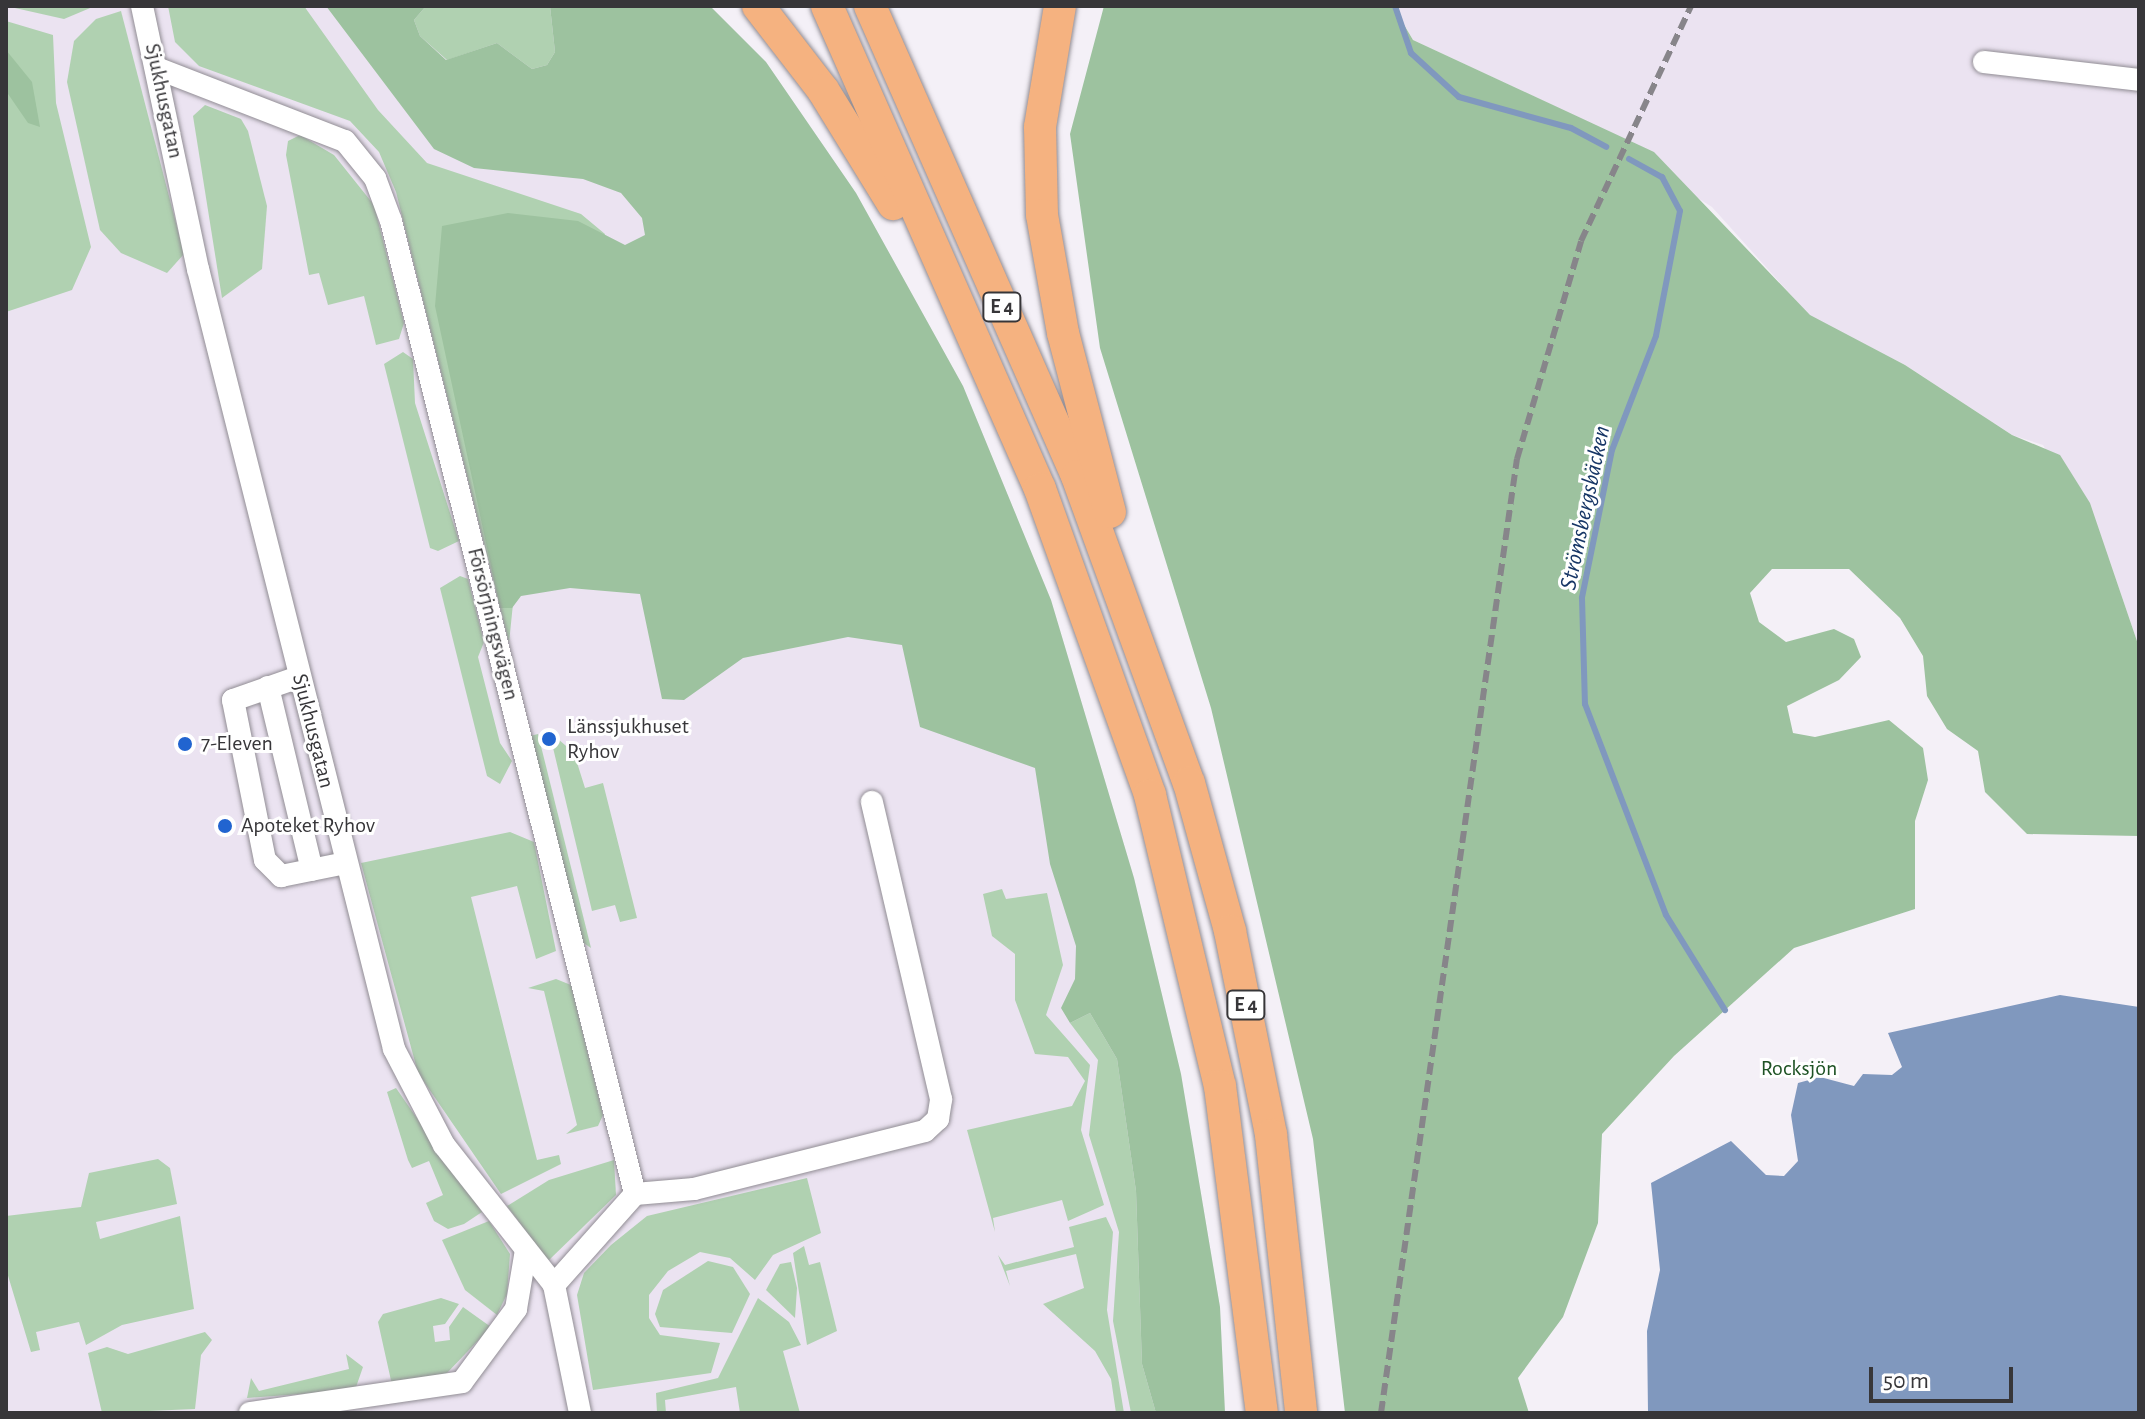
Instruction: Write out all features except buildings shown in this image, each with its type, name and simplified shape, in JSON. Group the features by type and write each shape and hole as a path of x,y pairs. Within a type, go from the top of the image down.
{"highway":[{"path":"758,6 845,123 978,349"},
{"name":"E 4","path":"827,6 978,349 1092,622 1171,867 1230,1143 1262,1413"},
{"name":"E 4","path":"870,6 1131,609 1189,783 1245,1000 1281,1205 1301,1413"},
{"path":"1060,6 1040,127 1042,215 1063,333 1131,609"}],"street":[{"name":"Sjukhusgatan","path":"142,6 159,69 198,269 299,677 346,863 413,1097 554,1285 580,1413"},
{"path":"1984,62 2139,80"},
{"name":"Försörjningsvägen","path":"159,69 324,127 360,154 375,178 440,409 635,1194"},
{"path":"299,677 233,700 230,714 261,845 272,873 346,863"},
{"path":"268,687 312,870"},
{"path":"554,1285 635,1194 694,1189 925,1131 938,1119 941,1099 872,802"},
{"path":"250,1413 462,1382 516,1309 526,1250"}],"shaded area":[{"name":"Länssjukhuset Ryhov","path":"6,6 710,6 766,62 856,193 963,386 1051,600 1134,878 1181,1074 1220,1307 1225,1413 6,1413"},
{"path":"1393,6 2139,6 2139,647 2109,559 2043,445 2012,435 1905,365 1810,316 1712,207 1546,102 1413,40"}],"green space":[{"path":"6,6 95,6 64,19"},
{"path":"168,6 304,6 378,110 427,163 581,214 605,234 514,594 509,643 396,192 379,152 350,121 199,66 175,42"},
{"path":"326,6 426,6 414,20 420,36 446,60 497,43 532,69 547,65 555,52 550,6 710,6 766,62 856,193 963,386 1051,600 1134,878 1181,1074 1220,1307 1225,1413 1156,1413 1142,1364 1136,1191 1117,1059 1090,1013 1070,1023 1061,1008 1075,979 1076,946 1050,864 1035,768 920,727 902,645 848,637 743,658 684,700 662,699 640,594 570,588 521,596 512,608 500,608 435,306 442,226 508,213 578,221 625,245 645,235 642,218 621,193 583,179 474,168 434,149"},
{"path":"426,6 550,6 555,52 547,65 532,69 497,43 447,60 420,36 414,20"},
{"path":"1104,6 1393,6 1413,40 1654,152 1810,315 1905,365 2012,435 2060,455 2090,503 2139,647 2139,836 2027,834 1985,792 1978,751 1947,729 1927,696 1923,656 1900,618 1849,569 1772,569 1750,593 1759,622 1786,642 1834,629 1854,639 1861,657 1839,680 1787,706 1793,733 1815,737 1889,720 1923,748 1928,780 1915,821 1915,909 1794,948 1674,1056 1602,1134 1598,1223 1563,1317 1518,1378 1529,1413 1345,1413 1313,1139 1211,708 1100,348 1070,134"},
{"path":"121,11 184,254 167,273 121,253 100,230 67,82 74,41 96,19"},
{"path":"6,21 53,35 56,103 91,247 72,290 6,312"},
{"path":"6,50 32,82 40,127 28,123 6,91"},
{"path":"205,105 241,119 248,131 267,206 262,269 222,298 193,116"},
{"path":"300,135 334,155 374,205 404,323 399,339 376,345 364,296 328,305 319,273 309,275 286,155 288,141"},
{"path":"403,352 413,359 415,403 459,541 438,551 430,548 384,364"},
{"path":"460,576 468,579 484,642 478,657 500,743 512,761 500,784 487,776 440,588"},
{"path":"549,731 574,753 585,788 603,783 637,918 620,922 615,905 592,911"},
{"path":"538,734 591,948 582,942 530,736"},
{"path":"510,832 534,842 556,951 536,959 517,886 471,897 537,1160 559,1155 561,1164 501,1194 418,1073 361,863"},
{"path":"1002,889 1006,899 1047,893 1063,965 1046,1015 1090,1065 1081,1130 1104,1205 1068,1221 1062,1200 993,1218 995,1232 967,1130 1072,1106 1085,1081 1068,1057 1035,1054 1015,1000 1015,954 992,936 983,894"},
{"path":"556,979 571,985 603,1115 598,1126 566,1134 577,1125 544,991 528,988"},
{"path":"1090,1013 1117,1059 1136,1191 1142,1364 1156,1413 1131,1413 1113,1321 1119,1232 1089,1135 1098,1060 1070,1023"},
{"path":"396,1088 482,1212 464,1224 448,1229 434,1221 426,1203 443,1195 429,1161 412,1168 408,1160 387,1092"},
{"path":"158,1159 170,1168 177,1204 96,1222 100,1239 180,1216 194,1309 122,1325 86,1345 79,1322 36,1332 40,1350 31,1352 6,1269 6,1216 81,1207 89,1173"},
{"path":"614,1160 616,1195 548,1261 507,1206 549,1180"},
{"path":"807,1178 821,1233 773,1255 755,1280 730,1258 700,1252 668,1271 649,1295 649,1318 660,1335 720,1343 711,1373 593,1390 577,1295 584,1273 611,1245 647,1216"},
{"path":"1106,1217 1113,1232 1107,1310 1124,1413 1116,1413 1111,1379 1095,1351 1043,1304 1084,1288 1076,1254 1006,1271 1010,1286 998,1255 1005,1265 1074,1247 1069,1227"},
{"path":"489,1221 510,1254 507,1294 497,1315 465,1290 442,1240"},
{"path":"804,1246 809,1265 820,1262 837,1331 807,1345 793,1253"},
{"path":"708,1261 733,1267 750,1294 732,1333 660,1327 655,1314 663,1290"},
{"path":"791,1262 797,1288 795,1318 766,1290 780,1264"},
{"path":"441,1298 459,1304 445,1324 433,1326 435,1342 450,1340 449,1327 463,1307 491,1327 446,1374 392,1385 378,1322 383,1314"},
{"path":"758,1298 789,1322 801,1345 783,1351 800,1413 740,1413 736,1387 665,1400 666,1413 657,1413 656,1393 718,1378"},
{"path":"205,1332 212,1340 201,1355 195,1409 102,1413 88,1353 107,1347 128,1354"},
{"path":"346,1354 363,1367 355,1390 247,1398 251,1378 259,1391 349,1369"}],"water":[{"name":"Rocksjön","path":"2060,995 2139,1007 2139,1413 1648,1413 1647,1331 1660,1270 1651,1183 1731,1141 1766,1175 1784,1176 1798,1161 1791,1115 1798,1083 1820,1077 1854,1086 1863,1074 1892,1075 1902,1067 1888,1033"}],"waterway":[{"name":"Strömsbergsbäcken","path":"1395,6 1411,53 1459,97 1571,128 1606,147"},
{"name":"Strömsbergsbäcken","path":"1629,159 1662,177 1680,211 1656,336 1612,450 1582,598 1585,704 1666,915 1725,1010"}],"railway":[{"path":"1381,1413 1517,459 1581,241 1691,6"}],"place":[{"name":"Länssjukhuset Ryhov","path":"549,739"},
{"name":"7-Eleven","path":"185,744"},
{"name":"Apoteket Ryhov","path":"225,826"}]}
